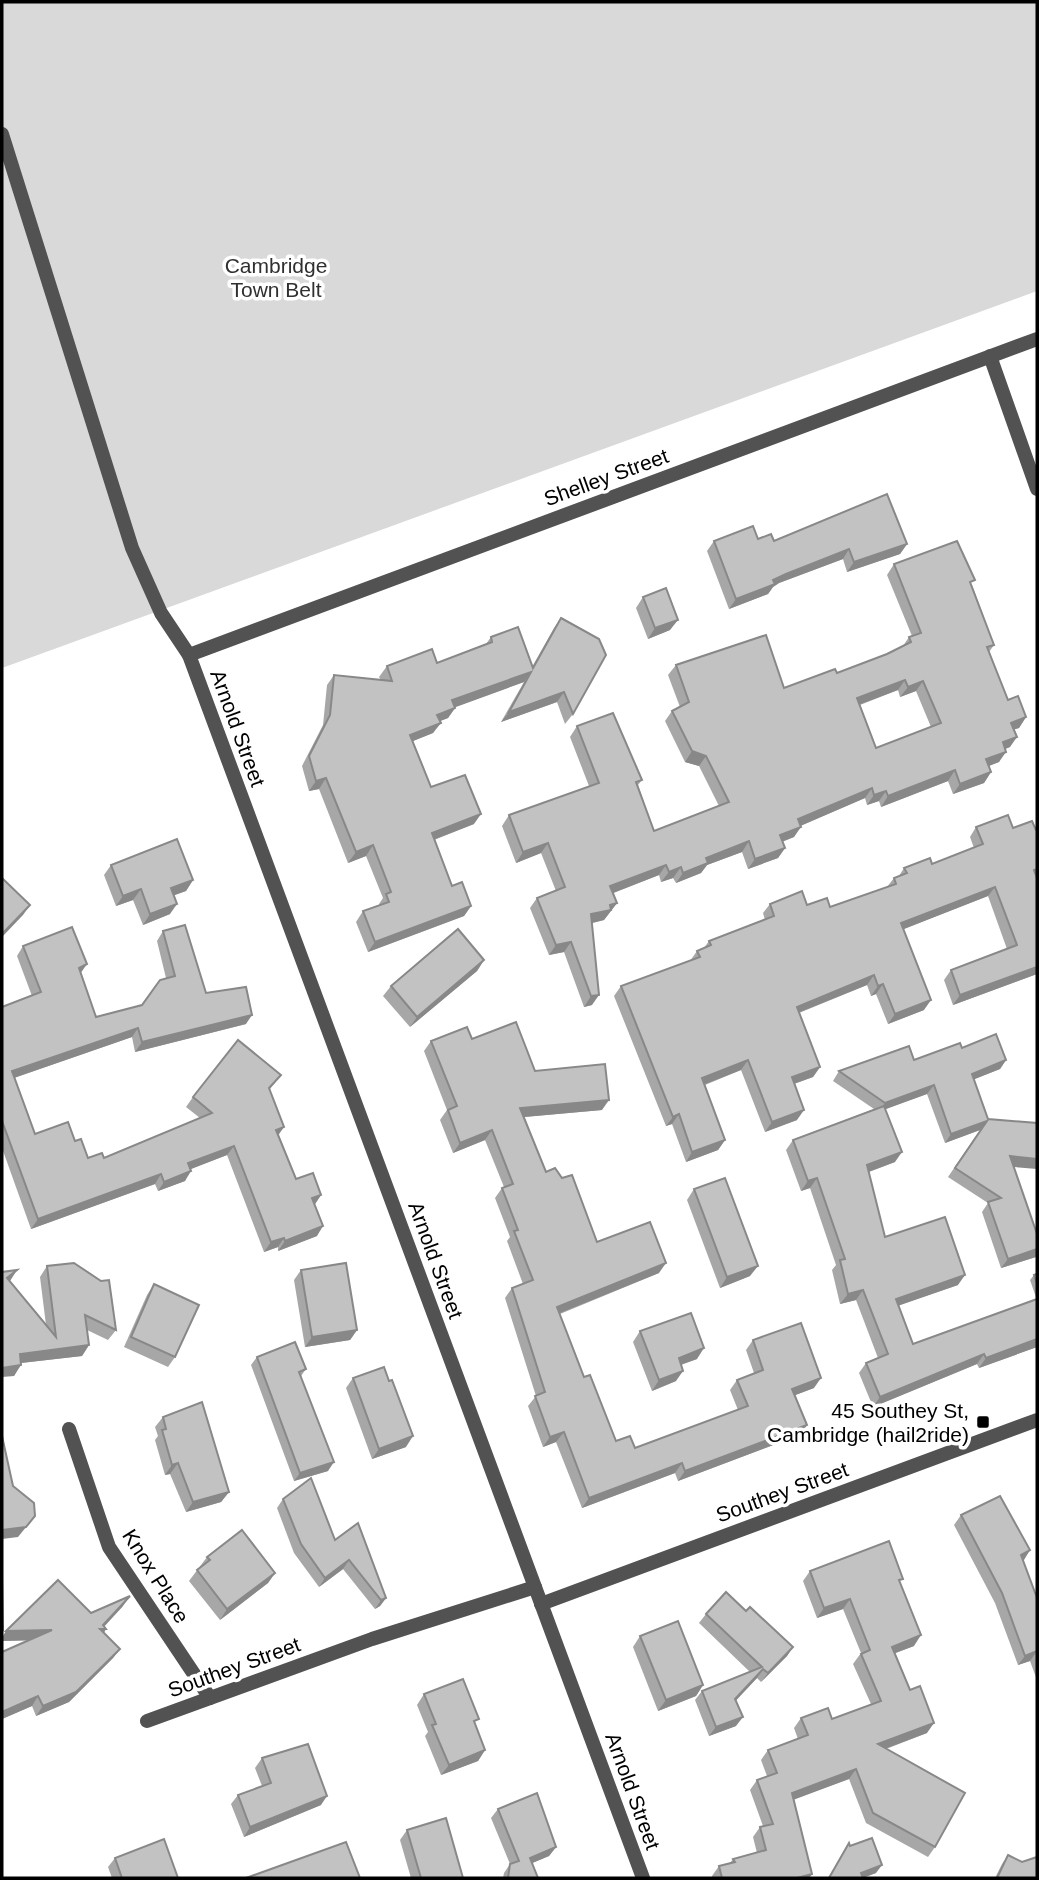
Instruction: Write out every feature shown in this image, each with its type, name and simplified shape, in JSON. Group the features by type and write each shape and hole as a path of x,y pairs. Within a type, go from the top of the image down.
{"street":[{"name":"Arnold Street","path":"2,134 132,548 161,613 189,655 643,1878"},
{"name":"Shelley Street","path":"189,655 1037,339"},
{"path":"990,356 1037,489"},
{"name":"Southey Street","path":"541,1604 1037,1420"},
{"name":"Knox Place","path":"69,1429 109,1547 210,1698"},
{"name":"Southey Street","path":"147,1721 372,1639 535,1587"}],"green space":[{"name":"Cambridge Town Belt","path":"2,2 1037,2 1037,291 2,668"}],"building":[{"path":"887,494 907,544 854,562 849,549 786,574 773,580 775,584 736,599 714,541 753,526 758,539 771,534 774,541"},
{"path":"957,541 975,580 970,582 994,645 987,647 1008,700 1018,696 1026,717 1011,723 1017,737 1003,742 1006,752 986,759 991,772 960,784 955,770 888,796 886,791 874,795 872,788 798,819 801,827 780,835 785,848 755,859 749,841 706,858 708,863 683,873 681,867 669,872 666,865 610,886 617,903 610,905 611,910 591,914 599,995 591,996 571,942 556,945 537,898 565,887 548,843 523,852 509,815 599,783 577,726 613,713 642,780 636,782 654,831 729,802 706,756 692,751 672,711 689,702 676,665 766,635 784,688 835,669 837,673 887,654 911,642 909,637 921,633 894,564","holes":["905,680 908,687 923,681 941,723 876,748 857,698"]},
{"path":"666,588 678,620 655,628 643,597"},
{"path":"561,618 599,639 606,655 573,714 564,692 509,712 531,672 452,700 455,708 437,715 441,723 410,735 431,787 465,775 481,814 432,833 452,886 462,882 471,906 375,942 363,911 389,902 386,894 391,892 373,845 356,852 326,778 316,781 309,756 330,715 334,675 392,681 387,666 432,649 437,663 492,642 491,637 518,627 533,668"},
{"path":"1008,815 1013,828 1032,821 1037,830 1037,869 1034,870 1037,878 1037,967 960,995 951,970 1017,945 995,887 901,923 931,1000 895,1014 883,984 878,986 874,975 797,1007 820,1067 792,1077 804,1110 772,1122 748,1060 702,1078 725,1140 692,1152 679,1114 673,1117 621,986 700,957 697,951 711,945 709,941 774,916 770,904 802,891 807,905 827,898 830,907 896,884 894,878 907,873 904,868 930,858 932,864 983,844 976,827"},
{"path":"177,839 193,880 171,888 177,904 150,914 141,889 123,896 111,865"},
{"path":"2,878 30,905 2,934"},
{"path":"185,925 206,993 246,987 252,1015 142,1042 138,1028 12,1071 35,1134 68,1122 75,1141 81,1139 88,1158 102,1153 104,1158 212,1113 193,1097 238,1040 281,1075 269,1088 284,1127 276,1130 296,1179 313,1173 321,1195 312,1198 323,1226 285,1241 284,1238 271,1242 234,1146 188,1163 191,1171 164,1182 161,1174 38,1219 2,1121 2,1007 41,992 23,946 72,927 87,964 79,968 96,1017 142,1005 160,980 175,976 163,931"},
{"path":"458,929 484,960 417,1017 391,986"},
{"path":"516,1022 535,1071 605,1064 609,1100 520,1108 546,1172 555,1168 562,1178 572,1175 597,1242 650,1222 666,1263 557,1307 584,1377 590,1375 616,1441 630,1436 635,1448 748,1406 737,1380 763,1370 753,1340 801,1323 821,1378 792,1389 807,1425 685,1471 682,1463 589,1498 564,1432 550,1437 535,1396 545,1392 512,1288 533,1280 514,1231 518,1230 502,1188 513,1184 492,1130 460,1143 448,1110 457,1106 431,1041 467,1027 472,1039"},
{"path":"996,1034 1006,1060 972,1074 988,1119 1037,1123 1037,1159 1010,1156 1037,1234 1037,1249 1008,1259 988,1202 1001,1198 955,1168 987,1121 951,1134 934,1085 885,1103 839,1071 909,1046 914,1060 960,1043 962,1048"},
{"path":"884,1106 902,1152 867,1165 885,1237 945,1217 965,1275 896,1299 913,1344 1037,1299 1037,1339 986,1358 984,1354 880,1397 866,1363 888,1354 863,1290 848,1294 840,1260 845,1259 817,1178 808,1181 793,1140"},
{"path":"725,1178 758,1266 727,1277 694,1189"},
{"path":"74,1263 101,1281 109,1280 116,1330 85,1315 89,1345 20,1354 21,1365 2,1368 2,1272 17,1270 7,1278 56,1337 47,1266"},
{"path":"346,1263 357,1330 312,1337 301,1270"},
{"path":"154,1284 199,1305 175,1357 131,1337"},
{"path":"691,1313 704,1348 679,1358 683,1371 659,1380 640,1331"},
{"path":"295,1342 306,1369 299,1372 334,1462 300,1473 257,1357"},
{"path":"384,1367 389,1381 392,1380 413,1436 379,1449 353,1378"},
{"path":"202,1402 229,1492 193,1502 178,1463 172,1465 162,1430 166,1429 163,1417"},
{"path":"2,1436 13,1486 34,1503 35,1516 26,1527 2,1530"},
{"path":"311,1478 335,1540 358,1523 386,1598 381,1600 349,1560 325,1578 301,1544 283,1499"},
{"path":"1000,1496 1030,1550 1021,1555 1037,1598 1037,1651 1025,1656 1002,1593 961,1515"},
{"path":"242,1530 275,1573 227,1609 197,1570 210,1560 207,1557"},
{"path":"889,1541 903,1579 899,1580 921,1635 892,1647 910,1690 920,1686 934,1723 878,1744 965,1793 935,1847 873,1813 856,1769 792,1793 812,1874 797,1878 722,1878 719,1866 735,1862 733,1859 766,1850 760,1827 773,1824 757,1780 777,1773 768,1750 808,1735 801,1718 828,1708 832,1719 881,1701 861,1654 870,1650 850,1599 824,1608 810,1571"},
{"path":"58,1580 91,1613 130,1596 103,1625 106,1629 100,1629 120,1649 76,1692 43,1706 38,1696 2,1712 2,1652 52,1630 6,1631"},
{"path":"726,1592 746,1611 750,1607 793,1647 768,1673 763,1669 735,1699 743,1717 716,1727 702,1691 762,1667 706,1614"},
{"path":"678,1621 703,1685 666,1700 640,1636"},
{"path":"463,1679 479,1719 474,1721 485,1750 449,1765 432,1725 436,1724 424,1694"},
{"path":"308,1744 327,1796 250,1827 238,1795 271,1783 262,1758"},
{"path":"537,1793 556,1847 530,1858 538,1878 508,1878 510,1864 519,1861 498,1809"},
{"path":"446,1818 463,1878 421,1878 407,1830"},
{"path":"872,1838 882,1865 861,1873 863,1878 829,1878 849,1843 850,1846"},
{"path":"164,1839 178,1878 122,1878 115,1858"},
{"path":"346,1842 360,1878 246,1878"},
{"path":"1008,1855 1022,1862 1037,1857 1037,1878 997,1878"}],"place":[{"name":"45 Southey St, Cambridge (hail2ride)","path":"983,1422"}]}
